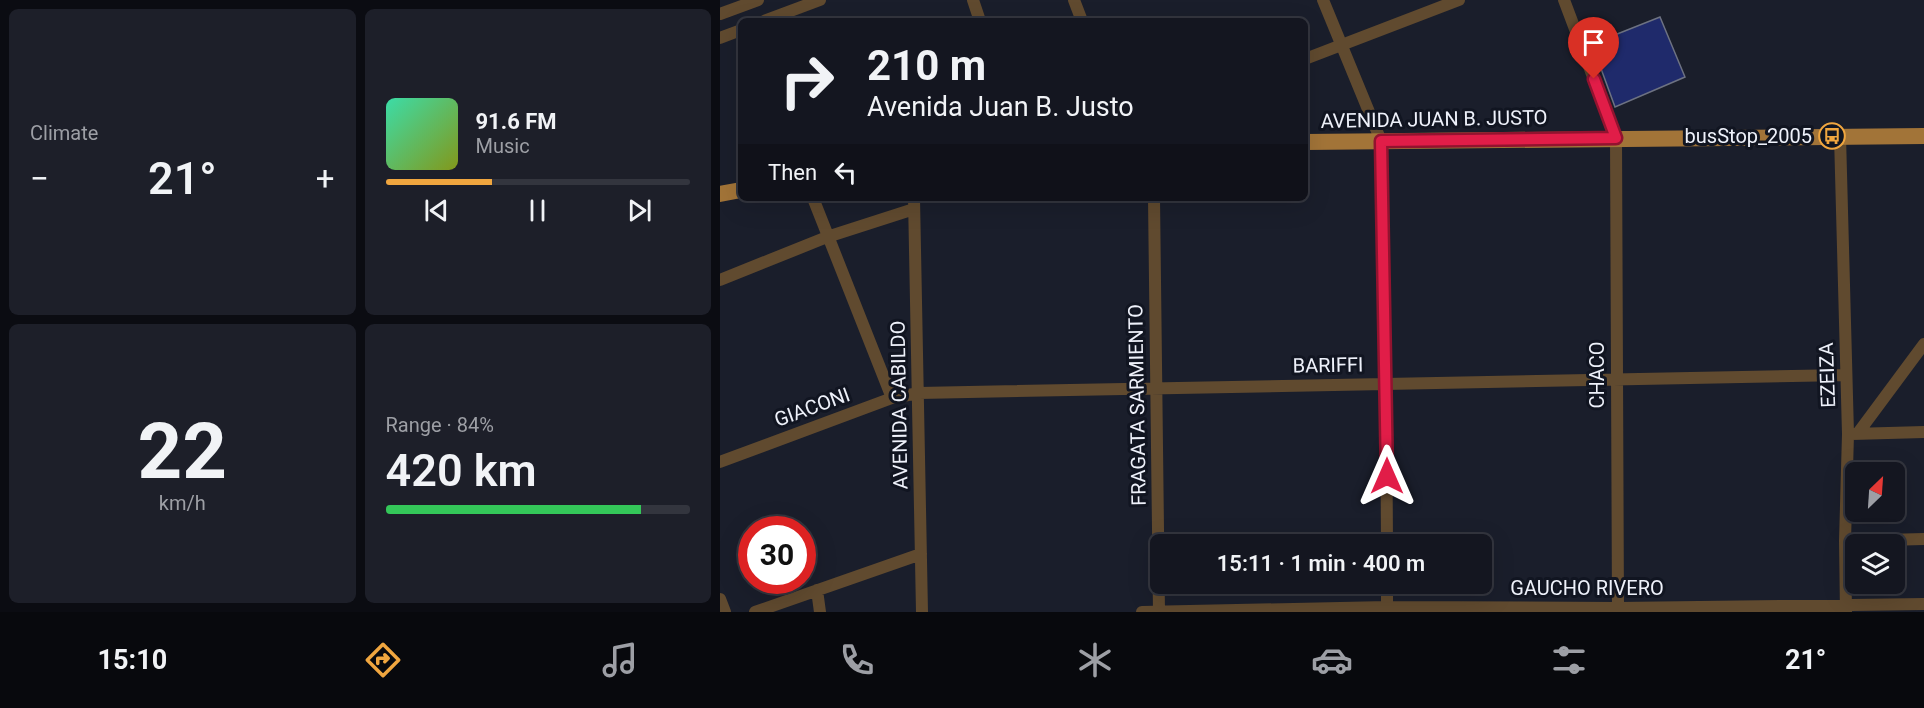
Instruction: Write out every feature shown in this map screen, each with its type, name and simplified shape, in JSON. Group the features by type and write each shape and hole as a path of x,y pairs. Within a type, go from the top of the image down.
{"main road":[{"name":"AVENIDA JUAN B. JUSTO","path":"1308,142 1924,136"},
{"path":"720,195 738,191"}],"street":[{"path":"738,31 723,37 720,15 758,0"},
{"path":"772,18 819,0"},
{"path":"973,0 979,18"},
{"path":"1074,0 1081,18"},
{"path":"1323,0 1381,141 1387,534"},
{"path":"1308,58 1459,0"},
{"path":"1564,0 1616,138"},
{"name":"EZEIZA","path":"1840,136 1846,375 1853,434 1846,534"},
{"name":"CHACO","path":"1616,138 1618,610"},
{"path":"814,201 892,398"},
{"name":"FRAGATA SARMIENTO","path":"1154,201 1159,612"},
{"path":"720,280 914,203"},
{"name":"AVENIDA CABILDO","path":"914,203 922,612"},
{"path":"1853,434 1924,344"},
{"name":"BARIFFI","path":"919,393 1846,375"},
{"name":"GIACONI","path":"720,462 892,398 919,393"},
{"path":"1853,434 1924,432"},
{"path":"1905,539 1924,539"},
{"path":"755,612 921,554"},
{"path":"817,590 820,612"},
{"path":"1387,594 1387,610"},
{"name":"EZEIZA","path":"1846,594 1846,609"},
{"path":"720,599 725,612"},
{"name":"GAUCHO RIVERO","path":"1142,612 1846,609 1924,604"}],"building":[{"path":"1660,17 1685,77 1615,107 1592,44"}],"place":[{"name":"busStop_2005","path":"1832,136"}],"route":[{"path":"1387,476 1381,141 1616,138 1594,79"}]}
